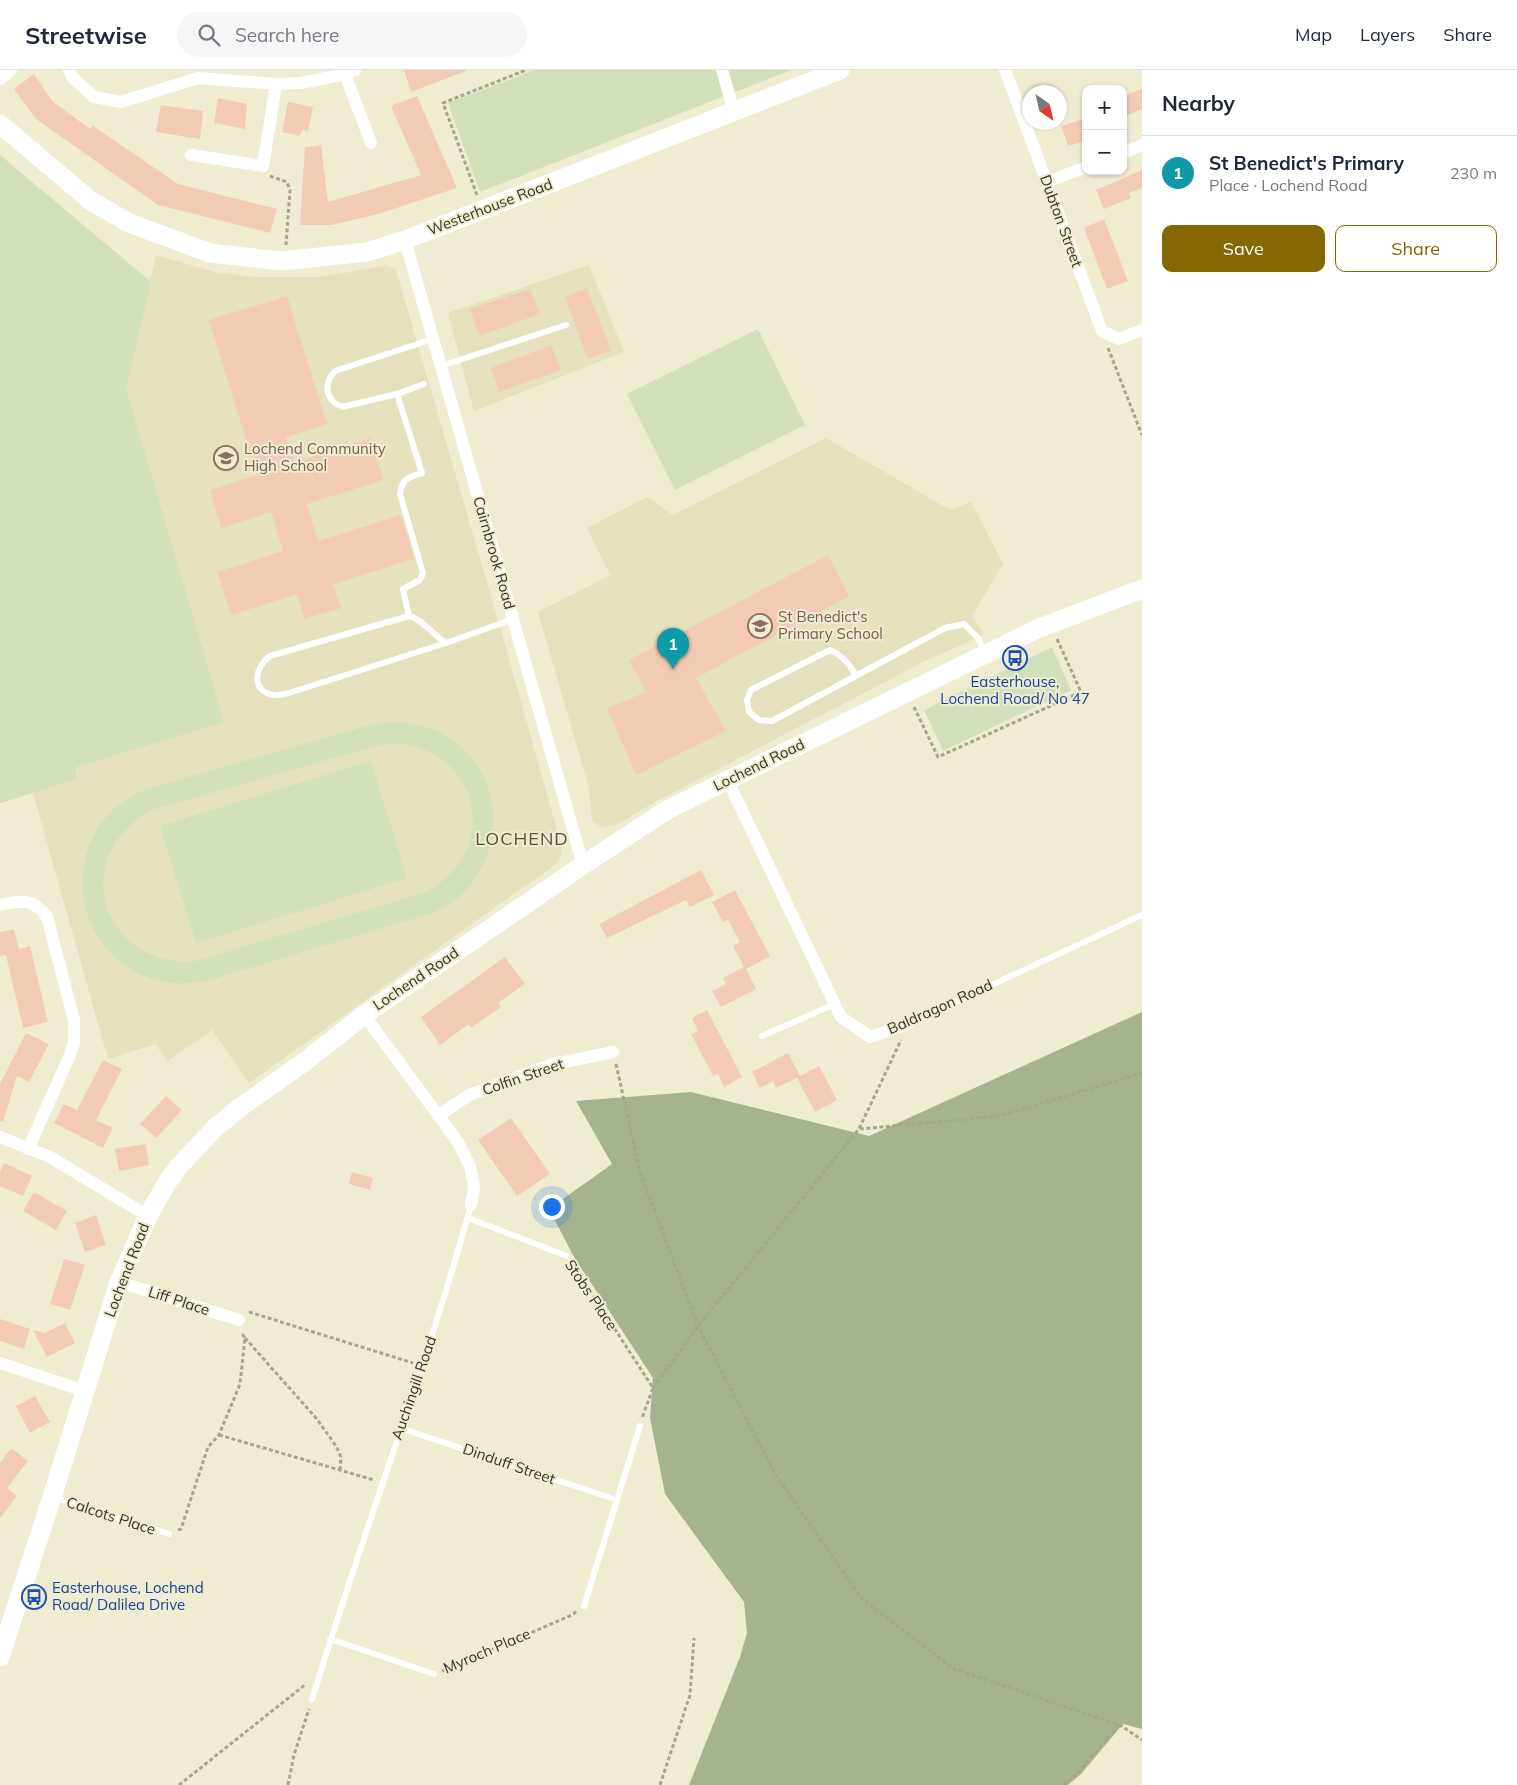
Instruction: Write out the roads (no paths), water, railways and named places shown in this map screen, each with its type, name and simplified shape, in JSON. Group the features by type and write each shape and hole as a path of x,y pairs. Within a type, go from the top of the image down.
{"street":[{"path":"0,79 11,70"},
{"path":"69,70 73,78 94,97 121,102 198,78 276,84 301,83 350,72 371,143"},
{"path":"722,70 734,112"},
{"name":"Westerhouse Road","path":"0,124 91,201 129,224 210,253 284,260 367,252 405,240 840,70"},
{"name":"Dubton Street","path":"1006,70 1102,331 1119,339 1142,330"},
{"path":"191,155 263,166 276,84"},
{"path":"1127,151 1142,145"},
{"path":"1047,182 1082,169"},
{"name":"Cairnbrook Road","path":"405,240 583,865"},
{"name":"Lochend Road","path":"0,1657 86,1391 119,1282 148,1216 168,1182 181,1164 216,1128 242,1106 307,1060 364,1015 583,865 667,810 985,654 1050,624 1142,589"},
{"name":"Baldragon Road","path":"728,781 841,1017 870,1037 908,1024"},
{"path":"0,905 27,901 42,910 47,917 74,1020 74,1043 70,1055 28,1149"},
{"name":"Auchingill Road","path":"364,1015 458,1142 470,1166 474,1187 471,1205"},
{"name":"Colfin Street","path":"438,1116 469,1095 550,1065 613,1052"},
{"path":"0,1137 50,1158 148,1216"},
{"name":"Liff Place","path":"119,1282 240,1320"},
{"path":"0,1363 86,1391"}],"lane":[{"path":"441,366 566,325"},
{"path":"424,384 397,394 342,407 335,404 327,388 328,378 336,371 434,339"},
{"path":"397,394 422,473 408,477 401,485 400,494 423,573 420,580 403,589 408,616"},
{"path":"446,643 436,637 414,617 408,616 270,656 262,661 257,671 258,686 265,692 275,696 289,693 446,643 513,619"},
{"path":"856,676 847,661 840,654 830,650 751,690 746,700 749,712 759,720 772,721 856,676 945,628 964,624 978,638 985,654"},
{"name":"Baldragon Road","path":"908,1024 1142,915"},
{"path":"762,1036 835,1004"},
{"name":"Auchingill Road","path":"312,1700 330,1639 400,1428 423,1367 471,1205"},
{"name":"Stobs Place","path":"468,1218 567,1256"},
{"path":"584,1606 640,1426"},
{"name":"Dinduff Street","path":"400,1428 617,1500"},
{"name":"Calcots Place","path":"52,1497 169,1534"},
{"name":"Myroch Place","path":"330,1639 434,1674"}],"place":[{"name":"Lochend Community High School","path":"226,458"},
{"name":"St Benedict's Primary School","path":"760,626"},
{"name":"Easterhouse, Lochend Road/ No 47","path":"1015,658"},
{"name":"St Benedict's Primary","path":"673,669"},
{"name":"Easterhouse, Lochend Road/ Dalilea Drive","path":"34,1597"}],"district":[{"name":"LOCHEND","path":"522,839"}]}
